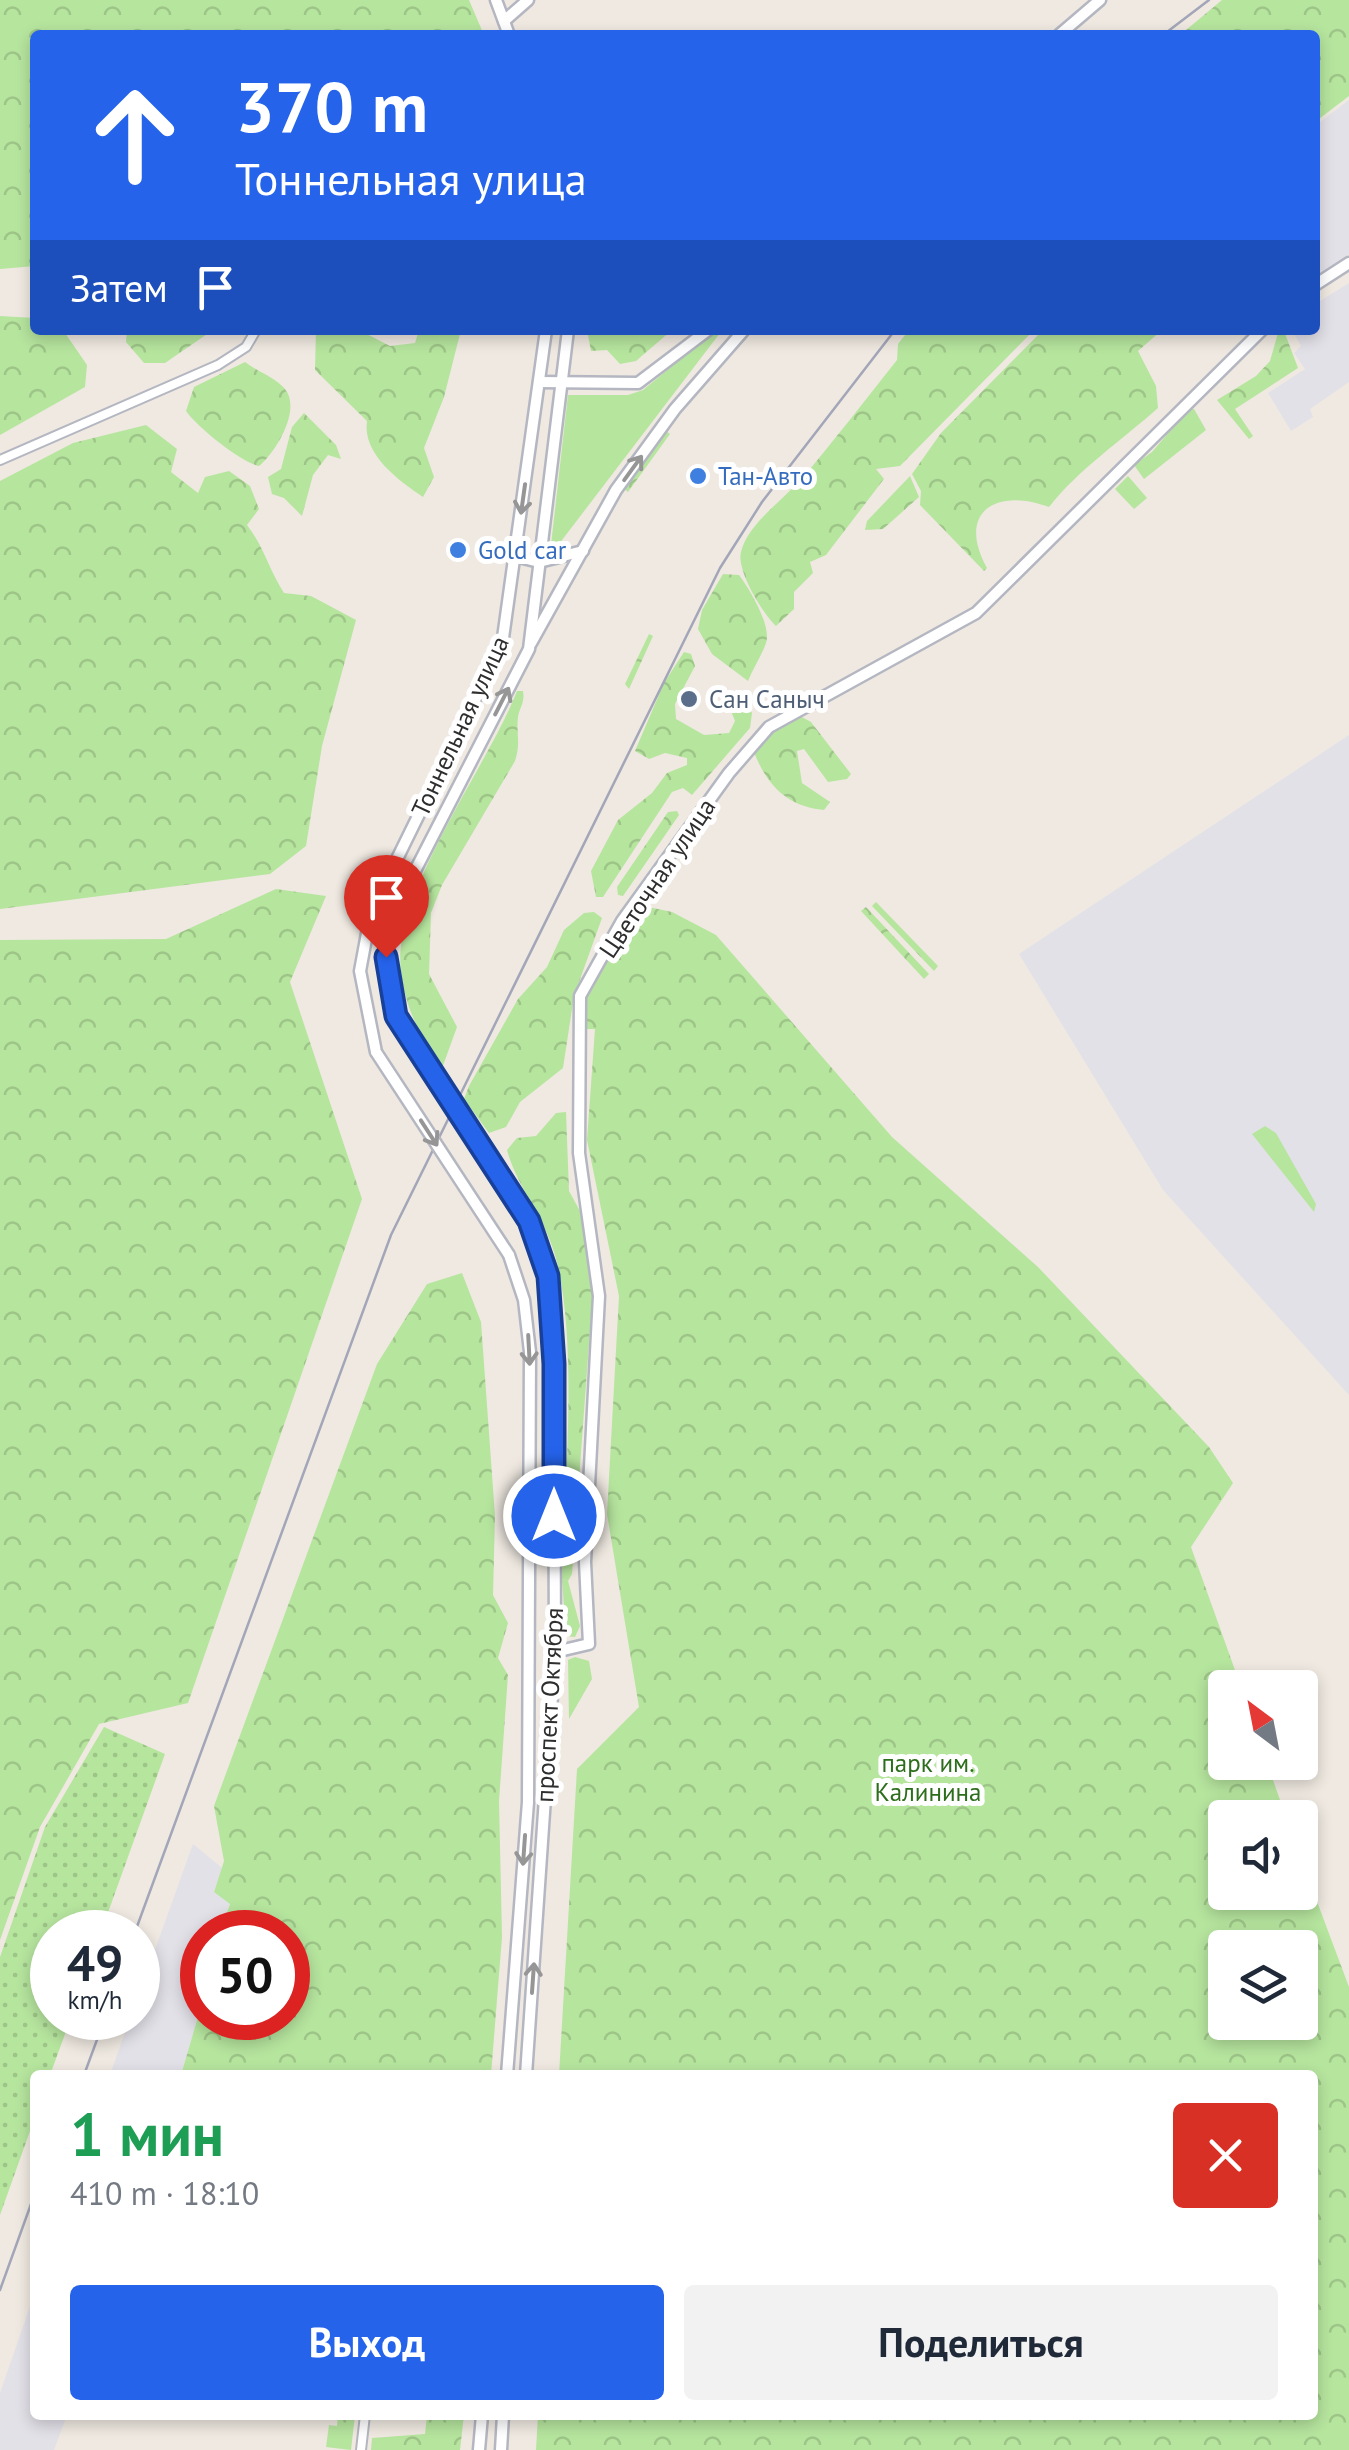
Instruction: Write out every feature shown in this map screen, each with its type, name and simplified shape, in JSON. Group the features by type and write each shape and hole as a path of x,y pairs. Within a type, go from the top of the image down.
{"main road":[{"path":"496,0 507,30"},
{"path":"504,21 528,0"},
{"path":"1065,30 1100,0"},
{"path":"1320,282 1349,263"},
{"name":"Тоннельная улица","path":"376,1052 360,971 371,912 502,645 545,335"},
{"name":"Тоннельная улица","path":"396,1016 386,957 399,902 528,648 567,335"},
{"path":"539,382 638,383 701,335"},
{"path":"528,648 616,490 675,409 740,335"},
{"name":"Цветочная улица","path":"555,1652 590,1644 585,1562 599,1296 579,1153 580,996 622,921 729,773 769,727 976,612 1257,335"},
{"path":"515,556 539,562 583,552"},
{"name":"проспект Октября","path":"396,1016 529,1221 548,1276 554,1364 555,1652 526,2070"},
{"name":"проспект Октября","path":"376,1052 509,1255 524,1300 530,1372 528,1802 507,2070"},
{"path":"479,2450 482,2420"},
{"path":"501,2450 503,2420"}],"street":[{"path":"0,460 218,365 246,346 253,335"},
{"path":"361,2450 364,2420"}],"shaded area":[{"path":"1349,100 1349,254 1320,275 1320,122"},
{"path":"1349,283 1349,382 1310,409 1313,417 1291,431 1268,393 1305,369 1294,353 1301,346 1295,335 1320,335 1320,301"},
{"path":"1349,735 1349,1395 1163,1190 1019,954"},
{"path":"193,1844 222,1868 214,1891 230,1903 228,1910 180,1910 180,2040 191,2040 182,2070 112,2070 122,2040 160,2040 160,1936"},
{"path":"30,2306 30,2420 65,2420 54,2450 0,2450 0,2393"}],"green space":[{"path":"0,0 469,0 482,30 30,30 30,266 0,269"},
{"path":"1222,0 1349,0 1349,96 1320,118 1320,30 1186,30"},
{"path":"0,316 30,318 30,335 66,335 87,365 85,387 0,435"},
{"path":"127,335 206,335 165,363 144,363 126,342"},
{"path":"316,335 369,335 390,346 415,343 417,335 460,335 444,397 424,448 434,477 423,497 384,465 370,445 367,421 315,370"},
{"path":"588,335 666,335 636,361 620,364 607,350 591,351"},
{"path":"710,335 718,335 559,544 551,545 568,395 628,395 643,390"},
{"path":"905,335 1029,335 900,466 876,469 884,479 826,555 810,562 813,573 794,592 794,609 776,626 746,580 741,560 745,541 759,521 805,475 897,360 898,344"},
{"path":"1038,335 1156,335 1138,351 1156,386 1158,408 1087,468 1049,507 1013,500 986,509 976,532 987,568 984,571 920,505 921,491 912,474 941,433"},
{"path":"1277,335 1286,335 1298,368 1235,409 1253,436 1249,439 1217,400 1256,376 1270,361"},
{"path":"245,362 281,385 289,398 284,430 259,466 220,443 186,411 194,387"},
{"path":"1189,409 1194,409 1206,430 1144,479 1134,465 1152,452"},
{"path":"304,413 336,445 341,459 328,455 313,475 302,516 284,498 272,494 268,477 281,469 292,427"},
{"path":"146,425 177,449 171,472 198,493 205,477 229,471 250,486 259,509 247,525 284,593 311,596 356,620 322,746 306,846 270,874 0,909 0,481 73,443"},
{"path":"666,431 670,434 628,492 623,488"},
{"path":"910,476 919,497 883,529 865,530 867,521"},
{"path":"1128,476 1147,498 1134,509 1115,489"},
{"path":"723,574 739,575 766,627 766,643 748,681 712,654 698,629 702,610"},
{"path":"649,634 653,636 629,689 625,684"},
{"path":"684,652 691,654 695,666 675,704 676,719 704,735 729,733 735,721 729,706 741,696 752,713 750,728 692,795 683,788 672,792 603,897 596,897 591,871 618,820 652,793 667,773 687,765 687,758 665,753 649,759 635,751 664,683"},
{"path":"517,691 523,691 523,699 515,761 442,885 431,913 429,974 457,1027 441,1071 406,999 401,972 402,941 426,869"},
{"path":"800,716 811,722 851,774 847,779 828,782 804,749 797,751 802,783 830,802 824,810 800,804 780,793 765,775 754,752 775,729"},
{"path":"677,811 679,815 623,896 618,895 617,887 668,812"},
{"path":"276,889 326,896 290,982 362,1199 188,1703 99,1724 40,1827 0,1940 0,940 166,939"},
{"path":"876,902 938,966 934,971 872,906"},
{"name":"парк им. Калинина","path":"639,905 672,912 716,935 892,1137 1038,1267 1209,1447 1233,1483 1191,1547 1235,1670 1208,1670 1208,1780 1273,1780 1280,1800 1208,1800 1208,1910 1318,1910 1318,1904 1349,1987 1349,2450 536,2450 538,2420 1318,2420 1318,2070 559,2070 577,1769 639,1707 607,1514 619,1296 587,1140 595,1029 585,1029 587,995"},
{"path":"866,907 929,974 924,979 861,911"},
{"path":"594,912 602,918 574,996 563,1068 520,1102 506,1127 489,1133 464,1099 469,1086 518,999 547,967 564,930 584,913"},
{"path":"566,1112 569,1191 580,1211 593,1290 572,1574 568,1581 562,1579 568,1371 562,1290 550,1241 507,1150 517,1138 536,1136 556,1113"},
{"path":"1265,1126 1276,1133 1316,1204 1314,1212 1252,1134"},
{"path":"462,1273 481,1322 495,1516 493,1595 508,1623 498,1658 508,1675 499,1801 502,1937 491,2070 182,2070 191,2040 310,2040 310,1910 228,1910 230,1904 214,1892 224,1861 214,1806 377,1364 427,1284"},
{"path":"562,1579 568,1581 580,1626 575,1637 566,1636"},
{"path":"575,1657 589,1661 592,1679 569,1719 568,1660"},
{"path":"104,1727 165,1754 109,1910 30,1910 30,2040 63,2040 52,2070 30,2070 30,2131 0,2215 0,1957 45,1827"},
{"path":"338,2420 354,2420 351,2450 326,2447 329,2425 337,2426"},
{"path":"426,2420 463,2420 460,2450 371,2450 372,2438 425,2434"}],"railway":[{"path":"1170,30 1209,0"},
{"path":"143,1910 391,1235 720,568 762,502 891,335"},
{"path":"86,2070 97,2040"},
{"path":"0,2290 30,2207"}],"place":[{"name":"Тан-Авто","path":"698,476"},
{"name":"Gold car","path":"458,550"},
{"name":"Сан Саныч","path":"689,699"}],"route":[{"path":"386,957 396,1016 529,1221 548,1276 554,1364 554,1516"}]}
